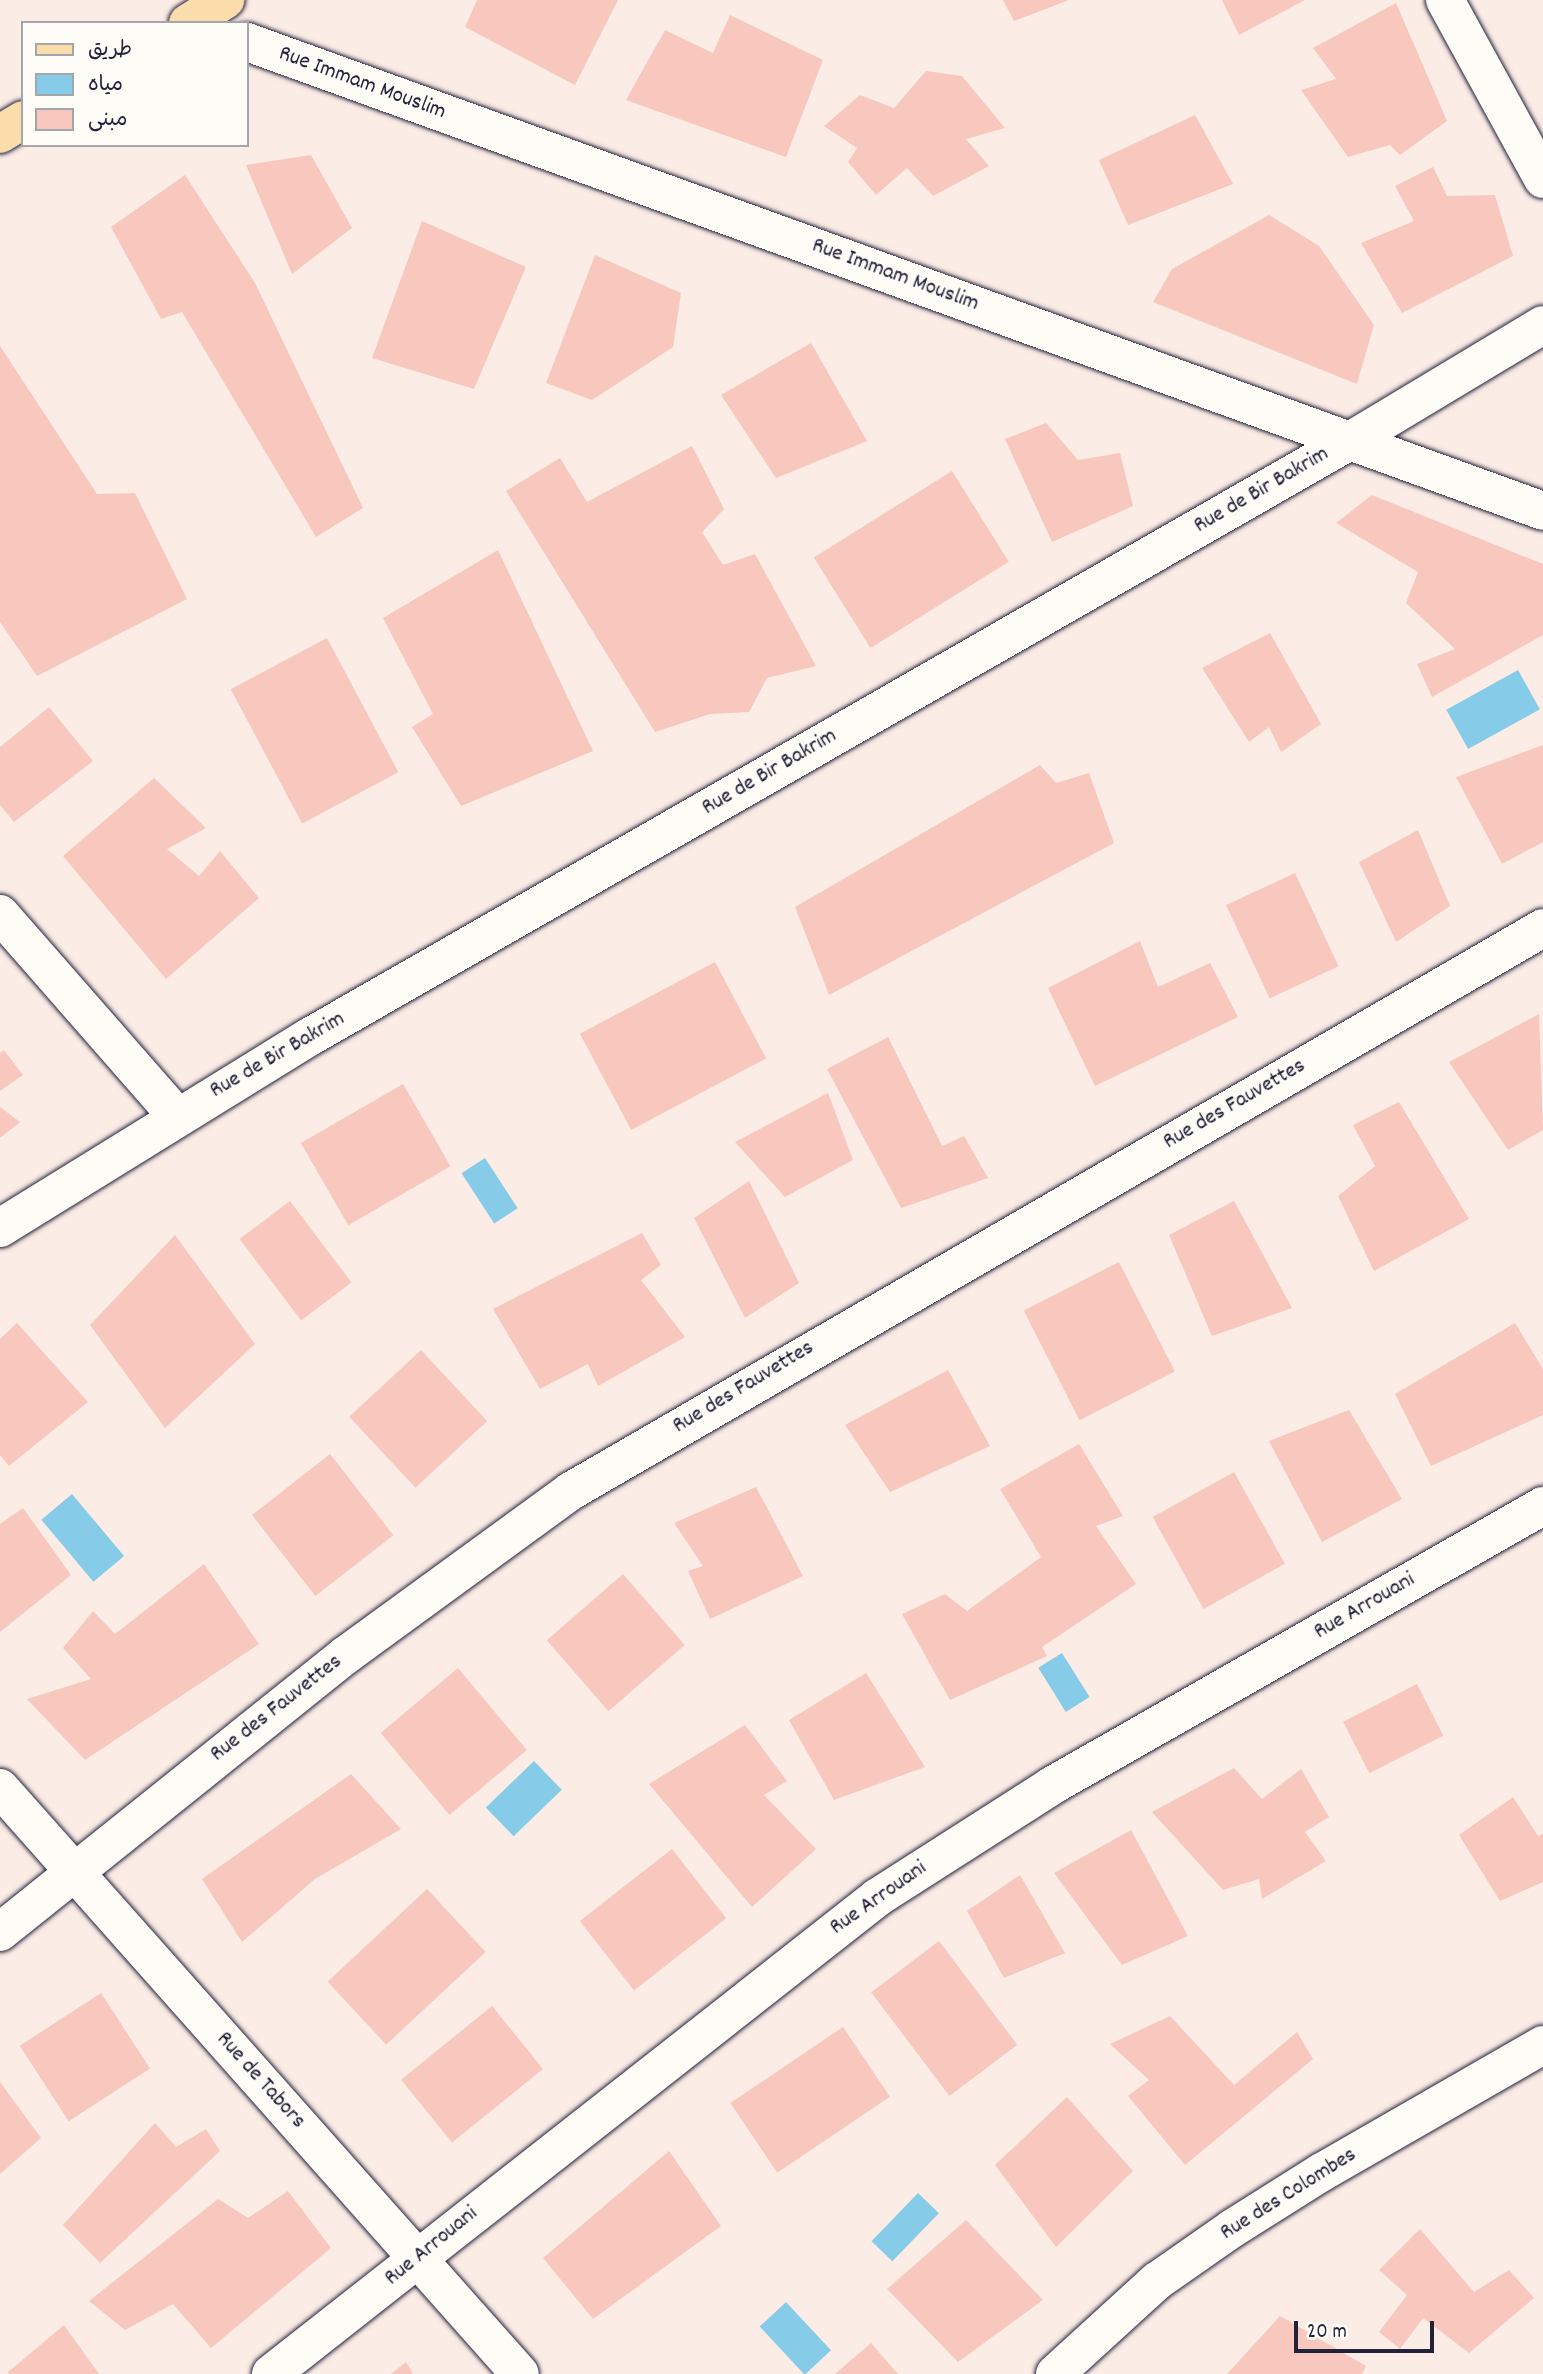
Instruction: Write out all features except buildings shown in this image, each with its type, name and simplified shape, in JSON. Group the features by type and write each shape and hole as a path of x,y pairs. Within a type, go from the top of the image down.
{"main road":[{"path":"192,21 225,0"},
{"path":"0,134 21,121"}],"street":[{"path":"1445,0 1543,179"},
{"name":"Rue Immam Mouslim","path":"248,42 1543,510"},
{"name":"Rue de Bir Bakrim","path":"0,1228 177,1115 1350,441 1543,325"},
{"path":"0,914 177,1115"},
{"name":"Rue des Fauvettes","path":"0,1932 346,1655 571,1491 1543,928"},
{"name":"Rue Arrouani","path":"271,2374 877,1897 1053,1785 1543,1506"},
{"name":"Rue de Tabors","path":"0,1788 520,2374"},
{"name":"Rue des Colombes","path":"1055,2374 1157,2281 1233,2228 1322,2172 1543,2045"}],"water":[{"path":"1518,670 1540,709 1468,749 1446,710"},
{"path":"485,1158 518,1208 494,1224 462,1173"},
{"path":"72,1494 124,1556 93,1582 41,1520"},
{"path":"1062,1653 1090,1697 1066,1712 1038,1668"},
{"path":"534,1761 562,1790 514,1836 486,1808"},
{"path":"918,2193 939,2213 892,2261 871,2241"},
{"path":"786,2302 831,2350 804,2374 760,2327"}]}
